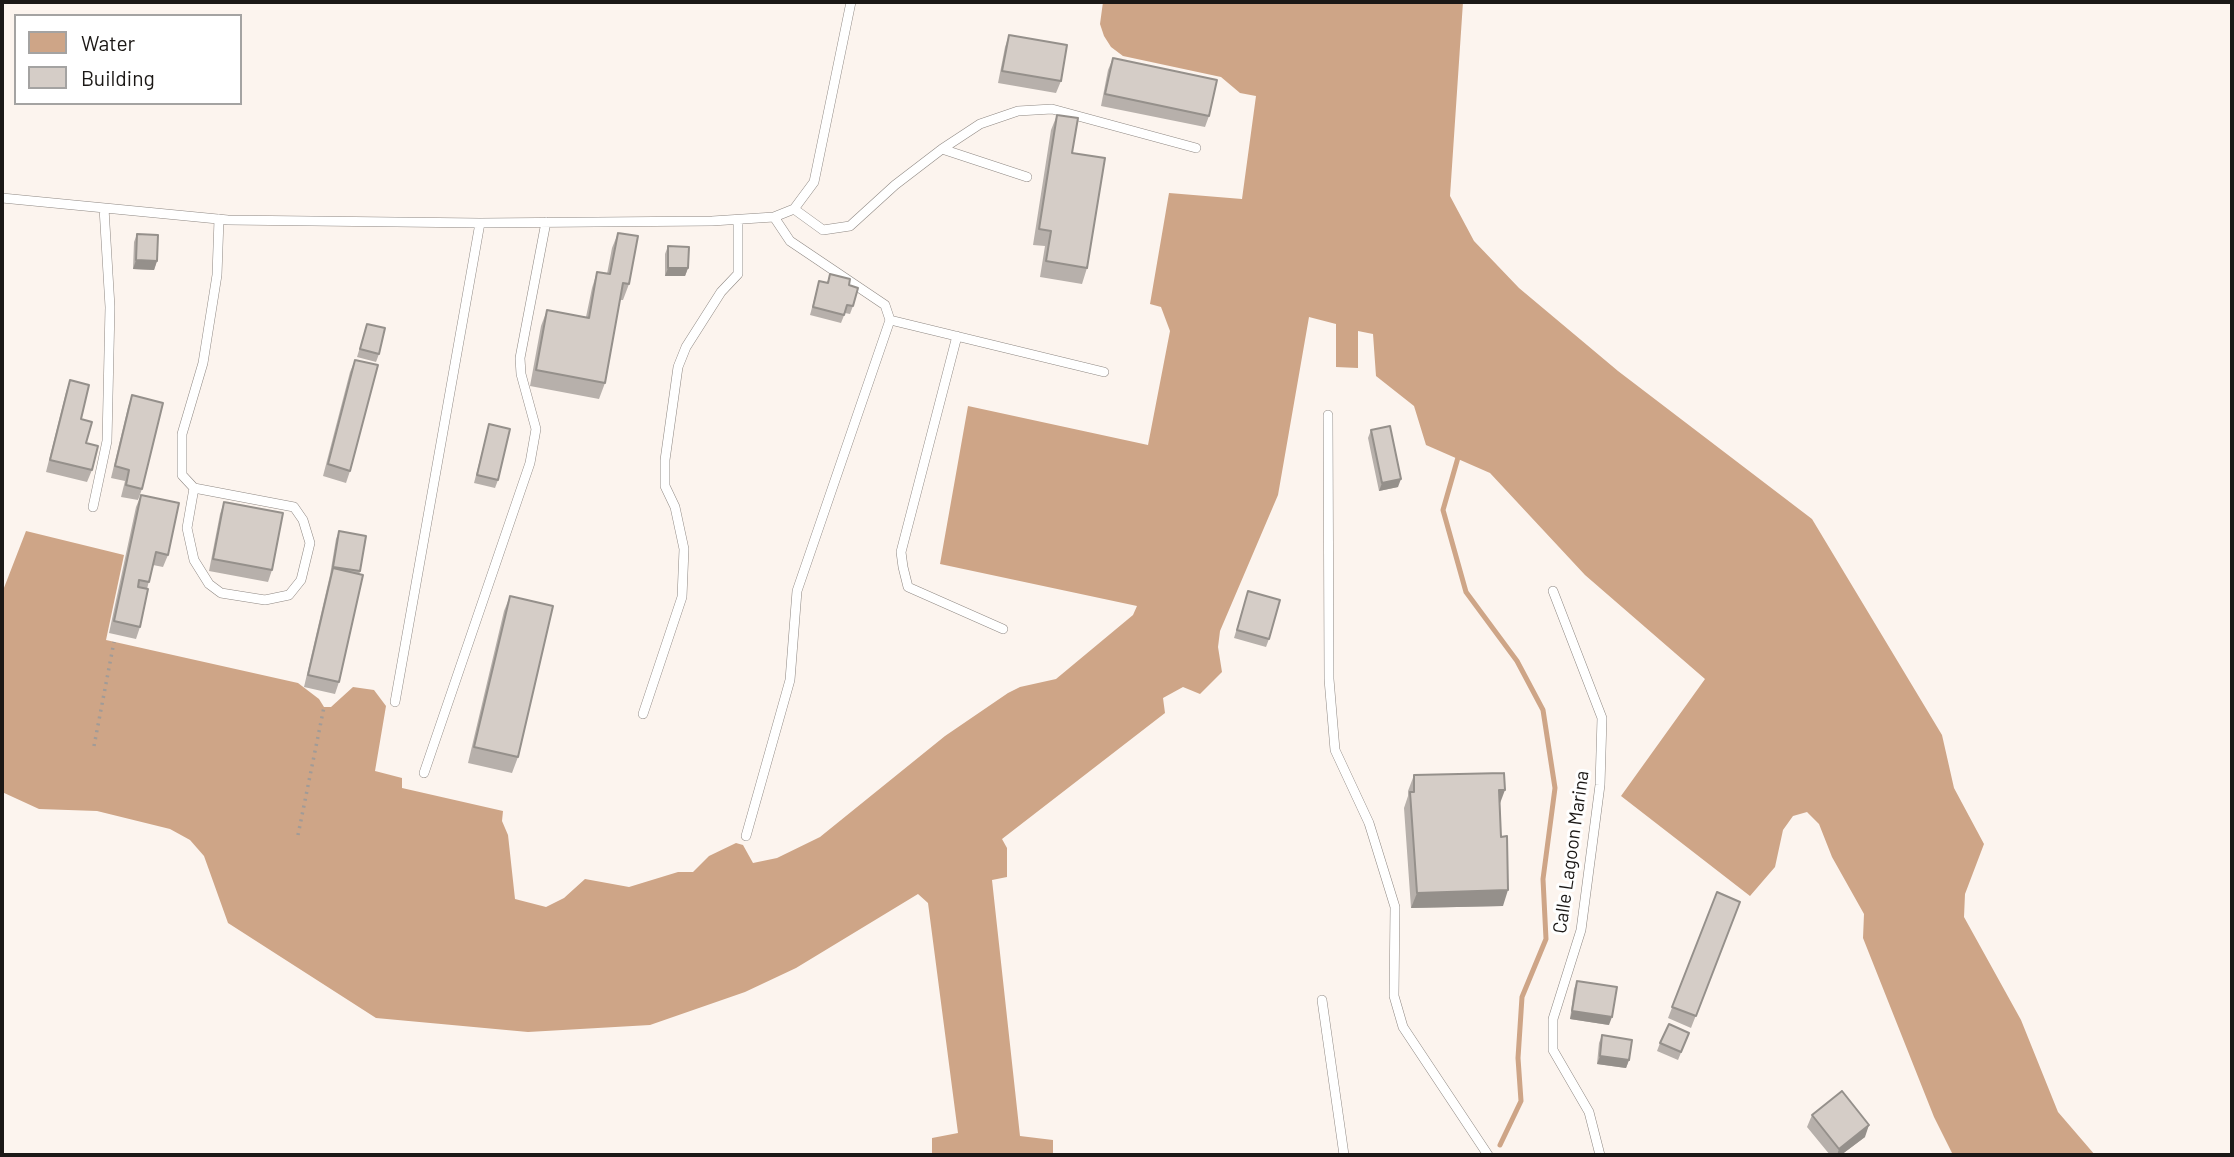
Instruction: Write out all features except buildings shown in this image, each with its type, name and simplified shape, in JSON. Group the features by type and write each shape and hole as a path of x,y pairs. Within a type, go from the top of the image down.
{"lane":[{"path":"2,198 219,219 480,223 738,220 774,217 794,209 814,182 851,2"},
{"path":"794,209 823,230 850,226 895,185 942,149 980,124 1018,111 1052,109 1196,148"},
{"path":"942,149 1027,177"},
{"path":"93,507 107,441 110,307 104,208"},
{"path":"746,836 790,680 797,591 890,320 885,305 790,241 774,217"},
{"path":"194,488 187,528 194,560 209,584 220,593 265,600 289,595 301,580 310,543 303,520 294,507 194,488 182,475 182,434 203,363 217,275 219,219"},
{"path":"643,714 682,597 684,549 675,507 665,486 665,460 678,367 686,347 721,292 738,274 738,220"},
{"path":"424,773 530,463 536,429 521,374 520,358 545,222"},
{"path":"395,702 480,223"},
{"path":"890,320 1104,372"},
{"path":"957,336 901,552 903,567 908,587 1003,629"},
{"path":"1328,415 1329,679 1335,750 1369,823 1395,907 1394,996 1403,1027 1488,1155"},
{"name":"Calle Lagoon Marina","path":"1553,591 1602,718 1600,785 1581,930 1553,1019 1553,1050 1589,1112 1600,1155"},
{"path":"1322,1000 1344,1155"}],"path":[{"path":"93,746 114,642"},
{"path":"298,835 324,707"}],"water":[{"path":"1103,2 1463,2 1450,196 1474,241 1519,288 1618,371 1812,519 1942,735 1954,788 1984,844 1965,894 1964,917 2021,1020 2058,1112 2095,1155 1953,1155 1934,1117 1863,938 1864,914 1832,857 1819,824 1807,812 1793,816 1783,830 1775,867 1750,896 1621,796 1705,679 1585,575 1490,473 1426,445 1414,406 1376,376 1373,334 1358,331 1358,368 1336,367 1336,324 1309,317 1278,495 1220,631 1218,647 1222,672 1200,694 1183,687 1163,698 1165,713 1002,839 1007,848 1007,877 992,880 1020,1136 1053,1140 1053,1155 932,1155 932,1138 958,1133 928,903 918,894 796,968 745,992 650,1025 528,1032 376,1018 228,923 204,856 190,840 170,829 97,811 39,809 2,792 2,593 26,531 124,555 106,640 298,683 319,699 324,707 331,707 353,687 374,690 386,706 375,771 402,778 402,788 503,811 502,821 508,835 515,899 546,907 564,898 585,879 629,887 678,872 693,872 709,856 736,843 743,845 753,863 777,858 820,837 945,736 1008,693 1020,687 1056,679 1133,615 1137,606 940,564 968,406 1148,445 1170,331 1161,307 1150,304 1169,193 1242,199 1256,96 1240,93 1221,77 1123,56 1111,47 1104,36 1100,24"}],"waterway":[{"path":"1459,454 1443,510 1466,592 1517,661 1543,710 1555,788 1543,879 1546,939 1522,997 1518,1058 1521,1101 1500,1145"}]}
